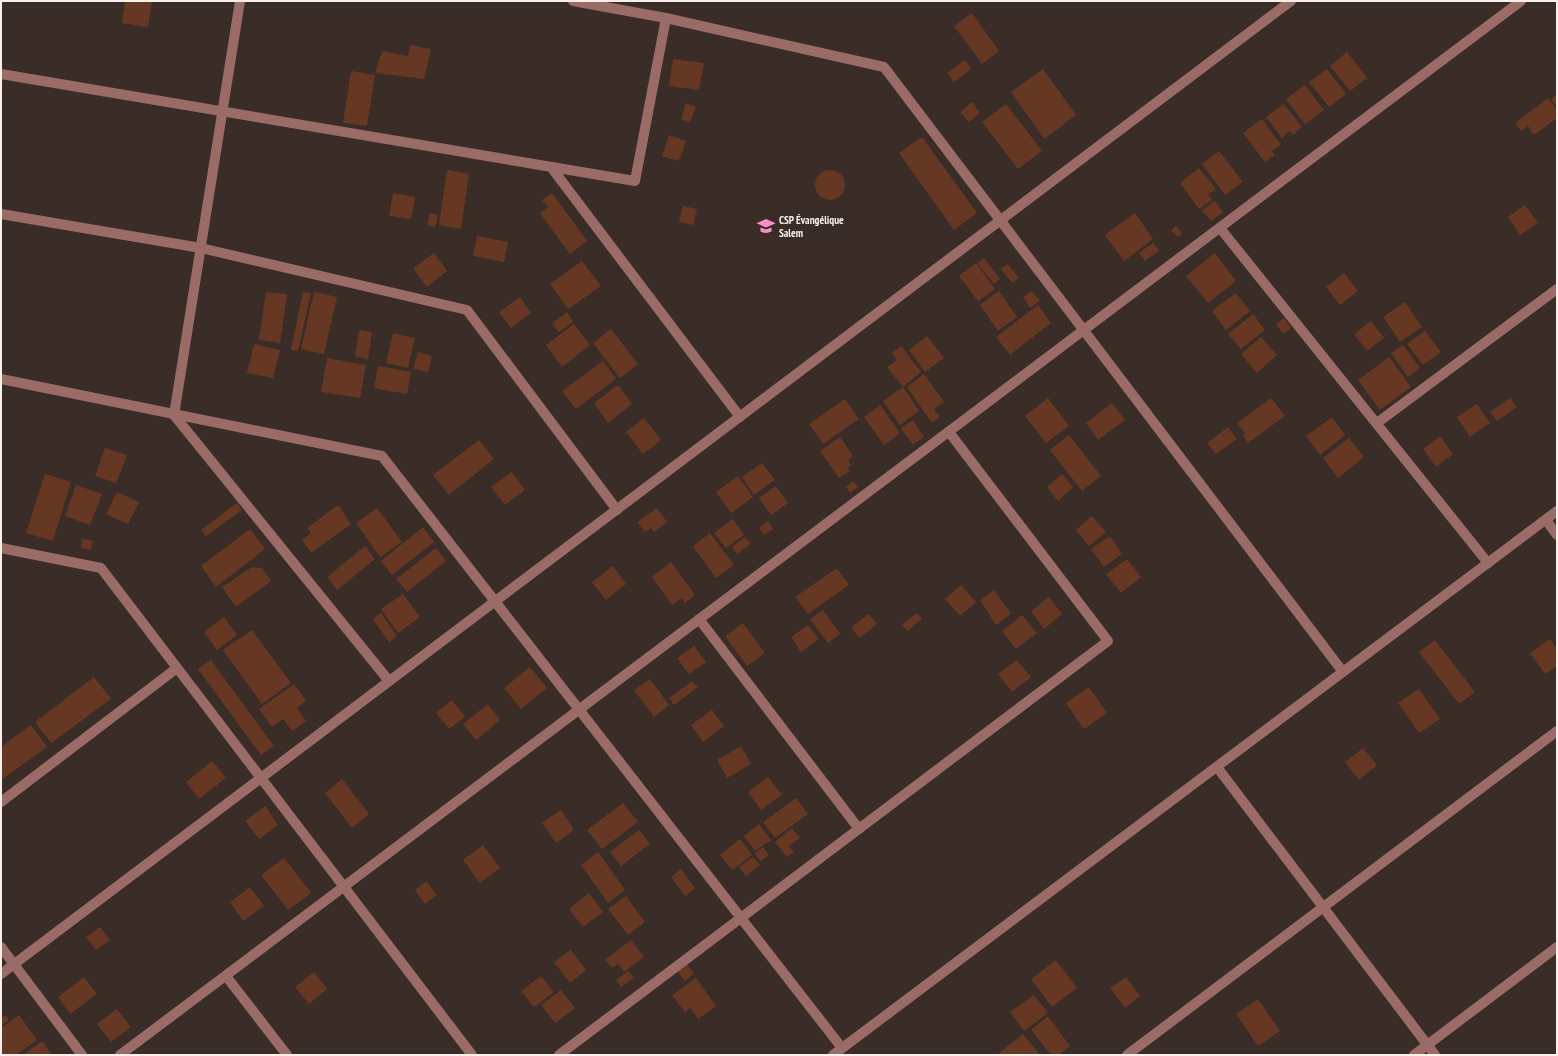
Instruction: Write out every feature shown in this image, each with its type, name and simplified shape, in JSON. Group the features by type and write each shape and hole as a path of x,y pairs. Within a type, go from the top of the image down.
{"street":[{"path":"240,1 174,415 389,681"},
{"path":"573,1 666,18 884,67 1343,672"},
{"path":"1,974 1291,1"},
{"path":"120,1055 1521,1"},
{"path":"1,74 635,181 666,18"},
{"path":"551,167 740,417"},
{"path":"1,214 201,248 467,310 617,510"},
{"path":"1220,228 1488,563"},
{"path":"1377,423 1557,289"},
{"path":"1,379 382,456 842,1048"},
{"path":"559,1055 1108,641 949,432"},
{"path":"833,1055 1557,511"},
{"path":"1546,520 1557,535"},
{"path":"1,548 100,568 472,1055"},
{"path":"699,620 859,829"},
{"path":"1,802 177,668"},
{"path":"1127,1055 1557,731"},
{"path":"1217,767 1435,1055"},
{"path":"1,947 82,1055"},
{"path":"1414,1055 1557,947"},
{"path":"226,976 287,1055"}],"building":[{"path":"125,1 152,1 148,27 122,23"},
{"path":"972,13 999,51 982,64 954,26"},
{"path":"410,45 431,49 424,79 375,73 382,51 408,56"},
{"path":"1347,52 1367,78 1350,91 1330,66"},
{"path":"673,59 704,63 699,90 669,86"},
{"path":"965,60 971,69 954,82 947,73"},
{"path":"1043,69 1076,115 1044,139 1011,92"},
{"path":"1327,69 1346,94 1329,107 1309,82"},
{"path":"351,71 375,75 367,126 343,123"},
{"path":"1305,85 1324,110 1305,124 1286,99"},
{"path":"1557,95 1557,107 1551,99"},
{"path":"1548,98 1557,110 1557,118 1534,135 1528,126 1521,131 1515,123"},
{"path":"972,102 980,113 969,122 960,112"},
{"path":"686,103 696,107 690,122 681,119"},
{"path":"1006,104 1042,151 1018,169 982,122"},
{"path":"1284,104 1302,127 1293,135 1290,131 1282,138 1266,117"},
{"path":"1262,119 1281,145 1272,151 1275,155 1265,162 1243,133"},
{"path":"669,135 686,141 679,161 662,156"},
{"path":"922,137 977,213 954,230 899,153"},
{"path":"1219,151 1243,182 1225,195 1202,164"},
{"path":"1199,168 1216,189 1208,195 1212,200 1199,209 1180,183"},
{"path":"447,170 469,174 461,229 439,225"},
{"path":"830,170 836,171 844,179 844,191 836,199 830,200 824,199 816,191 815,185 816,179 824,171"},
{"path":"393,193 415,197 411,219 389,216"},
{"path":"552,193 587,241 570,254 540,213 548,207 542,200"},
{"path":"1215,201 1223,212 1211,221 1202,210"},
{"path":"1525,205 1538,223 1520,235 1508,217"},
{"path":"683,206 697,209 693,225 679,222"},
{"path":"430,213 438,215 435,227 427,225"},
{"path":"1135,213 1153,239 1124,261 1105,235"},
{"path":"1176,226 1182,233 1178,237 1171,230"},
{"path":"477,236 508,242 504,262 473,256"},
{"path":"1153,243 1159,251 1145,261 1139,253"},
{"path":"434,253 447,271 427,287 413,268"},
{"path":"1215,253 1236,281 1208,303 1186,276"},
{"path":"984,258 1000,279 994,284 977,263"},
{"path":"582,261 601,286 568,309 550,284"},
{"path":"976,263 995,289 978,301 959,276"},
{"path":"1008,264 1019,278 1012,283 1001,269"},
{"path":"1344,273 1358,291 1340,305 1326,287"},
{"path":"999,291 1017,317 998,331 980,305"},
{"path":"1032,291 1040,301 1030,308 1023,297"},
{"path":"266,292 287,294 280,343 259,340"},
{"path":"303,292 311,293 298,351 291,350"},
{"path":"314,292 337,297 324,354 301,349"},
{"path":"1236,293 1250,311 1226,330 1212,311"},
{"path":"520,297 531,313 511,328 499,312"},
{"path":"1405,302 1422,327 1400,342 1383,317"},
{"path":"1038,305 1051,323 1010,355 996,337"},
{"path":"567,312 573,322 559,332 552,323"},
{"path":"1253,314 1265,330 1241,349 1228,334"},
{"path":"1284,318 1291,328 1283,334 1276,324"},
{"path":"1371,321 1384,338 1367,351 1354,334"},
{"path":"574,324 590,345 562,367 546,345"},
{"path":"611,329 638,364 620,378 593,343"},
{"path":"359,330 372,332 368,359 355,357"},
{"path":"1425,331 1441,352 1423,365 1407,344"},
{"path":"393,333 415,338 408,368 386,363"},
{"path":"927,336 944,358 925,372 909,350"},
{"path":"1261,337 1277,355 1257,373 1241,354"},
{"path":"254,344 280,350 273,378 247,373"},
{"path":"1403,345 1420,368 1408,377 1391,353"},
{"path":"901,346 921,372 903,387 887,367 897,360 892,353"},
{"path":"418,352 432,356 428,372 413,369"},
{"path":"1389,357 1411,387 1380,410 1358,380"},
{"path":"327,358 366,365 360,398 321,392"},
{"path":"603,361 616,379 576,409 562,391"},
{"path":"378,366 411,372 407,394 374,388"},
{"path":"924,374 944,402 934,409 940,417 932,423 907,387"},
{"path":"618,385 632,404 608,423 594,403"},
{"path":"903,387 919,411 900,425 883,401"},
{"path":"1048,398 1069,426 1046,443 1025,416"},
{"path":"1271,398 1285,416 1248,443 1243,435 1245,433 1237,423"},
{"path":"1510,398 1517,407 1497,421 1490,412"},
{"path":"845,399 859,419 823,444 809,424"},
{"path":"1112,403 1125,420 1098,440 1086,423"},
{"path":"1477,404 1490,423 1470,437 1457,417"},
{"path":"880,405 900,433 884,445 864,417"},
{"path":"1332,417 1345,435 1320,455 1306,436"},
{"path":"644,418 661,440 643,454 626,432"},
{"path":"913,420 924,437 913,445 901,428"},
{"path":"1228,427 1237,439 1216,454 1207,443"},
{"path":"1069,435 1101,476 1082,491 1050,450"},
{"path":"1440,436 1453,454 1436,467 1423,449"},
{"path":"840,437 853,456 848,460 851,466 848,468 850,471 839,478 820,451"},
{"path":"1349,438 1364,457 1338,478 1323,458"},
{"path":"479,440 494,459 449,495 433,475"},
{"path":"105,448 127,455 116,483 95,476"},
{"path":"762,463 775,480 754,495 742,477"},
{"path":"512,472 525,490 505,505 491,487"},
{"path":"45,474 71,482 53,541 26,533"},
{"path":"1062,474 1073,487 1058,501 1047,487"},
{"path":"738,476 753,497 731,513 716,492"},
{"path":"853,481 858,487 850,493 846,487"},
{"path":"76,485 102,494 90,525 65,516"},
{"path":"776,486 788,503 771,515 759,498"},
{"path":"117,492 139,502 128,524 106,514"},
{"path":"237,503 242,510 206,536 201,530"},
{"path":"338,505 351,524 311,553 302,540 311,533 307,528"},
{"path":"377,508 402,542 380,557 356,523"},
{"path":"657,508 667,522 654,532 651,528 645,532 637,522"},
{"path":"1092,516 1106,532 1089,546 1076,530"},
{"path":"733,519 744,535 726,548 714,533"},
{"path":"768,521 773,529 764,535 759,528"},
{"path":"423,527 434,542 392,575 381,561"},
{"path":"250,529 265,549 216,587 201,566"},
{"path":"710,533 734,565 716,578 693,546"},
{"path":"1110,536 1122,554 1104,567 1091,549"},
{"path":"745,537 751,544 737,554 732,547"},
{"path":"82,539 93,541 91,550 81,548"},
{"path":"365,546 375,559 337,590 327,577"},
{"path":"436,548 446,561 407,592 396,579"},
{"path":"1127,559 1141,577 1121,593 1106,574"},
{"path":"671,562 695,595 685,603 682,598 672,605 652,577"},
{"path":"613,566 626,584 606,600 592,582"},
{"path":"252,567 262,568 271,581 236,607 222,587"},
{"path":"837,568 849,585 808,614 795,597"},
{"path":"961,585 976,602 960,616 945,599"},
{"path":"994,590 1011,614 996,625 980,600"},
{"path":"403,594 420,617 398,633 381,609"},
{"path":"1049,597 1062,614 1044,629 1031,611"},
{"path":"823,610 840,634 828,643 810,619"},
{"path":"381,613 397,636 389,642 373,619"},
{"path":"917,613 922,619 907,631 902,624"},
{"path":"869,614 877,624 859,638 851,627"},
{"path":"1022,615 1037,633 1016,649 1002,631"},
{"path":"224,617 237,635 217,650 204,632"},
{"path":"743,623 765,653 747,666 725,636"},
{"path":"808,625 819,639 801,652 791,637"},
{"path":"252,630 291,683 262,704 223,650"},
{"path":"1550,639 1557,649 1557,666 1545,674 1530,653"},
{"path":"1435,640 1475,692 1459,704 1419,652"},
{"path":"694,646 706,662 689,674 677,658"},
{"path":"211,660 274,746 261,755 198,669"},
{"path":"1017,660 1031,677 1012,692 998,674"},
{"path":"530,667 547,688 521,709 504,688"},
{"path":"94,677 111,699 51,743 35,722"},
{"path":"650,679 669,705 654,717 634,690"},
{"path":"692,681 698,687 674,705 669,698"},
{"path":"294,684 306,701 297,708 306,721 292,731 283,719 272,727 259,709"},
{"path":"1089,687 1107,713 1084,729 1066,703"},
{"path":"1419,689 1440,719 1419,733 1398,703"},
{"path":"452,700 465,717 449,729 436,713"},
{"path":"488,704 500,720 476,740 463,724"},
{"path":"712,710 724,726 703,742 691,725"},
{"path":"31,725 47,747 1,780 1,747"},
{"path":"741,746 751,764 727,778 717,760"},
{"path":"1363,748 1377,765 1359,780 1345,762"},
{"path":"212,761 226,778 199,799 186,782"},
{"path":"768,777 782,795 761,810 748,792"},
{"path":"342,779 369,814 352,828 325,793"},
{"path":"796,798 808,814 775,838 763,822"},
{"path":"623,803 638,822 602,849 587,830"},
{"path":"265,806 278,825 259,839 245,821"},
{"path":"561,810 574,830 556,843 542,823"},
{"path":"759,824 771,840 755,851 744,836"},
{"path":"792,828 800,838 789,846 794,852 787,857 775,842"},
{"path":"639,830 650,844 621,866 610,852"},
{"path":"740,839 752,855 732,870 720,855"},
{"path":"483,845 500,868 480,883 463,860"},
{"path":"763,847 769,855 761,861 755,854"},
{"path":"598,852 625,890 608,903 581,865"},
{"path":"753,857 760,865 746,876 739,867"},
{"path":"284,858 311,893 288,910 261,875"},
{"path":"681,869 695,888 685,896 671,877"},
{"path":"426,881 437,895 425,904 415,890"},
{"path":"250,887 264,906 243,921 230,902"},
{"path":"589,893 603,912 583,927 569,909"},
{"path":"626,896 645,922 628,935 608,909"},
{"path":"100,927 110,940 96,950 86,937"},
{"path":"631,940 644,957 624,972 618,964 612,968 605,960"},
{"path":"571,950 586,970 570,983 554,962"},
{"path":"1056,960 1077,988 1052,1007 1031,979"},
{"path":"687,964 694,974 685,981 677,971"},
{"path":"628,971 634,978 621,987 616,980"},
{"path":"314,972 327,989 309,1004 295,987"},
{"path":"541,976 554,992 534,1007 521,991"},
{"path":"84,977 97,994 70,1014 58,997"},
{"path":"1126,977 1140,996 1125,1008 1110,988"},
{"path":"696,978 716,1006 698,1019 690,1008 685,1012 672,995"},
{"path":"561,990 575,1008 555,1023 541,1005"},
{"path":"1034,995 1048,1013 1024,1031 1010,1012"},
{"path":"1258,999 1280,1031 1258,1046 1236,1014"},
{"path":"117,1009 131,1027 111,1042 97,1024"},
{"path":"6,1015 9,1020 1,1026 1,1018"},
{"path":"19,1015 37,1040 16,1055 1,1055 1,1028"},
{"path":"1048,1016 1070,1046 1059,1055 1051,1055 1031,1030"},
{"path":"1023,1034 1040,1055 1001,1055 999,1053"},
{"path":"42,1041 52,1055 23,1055"}],"place":[{"name":"CSP Évangélique Salem","path":"766,226"}]}
